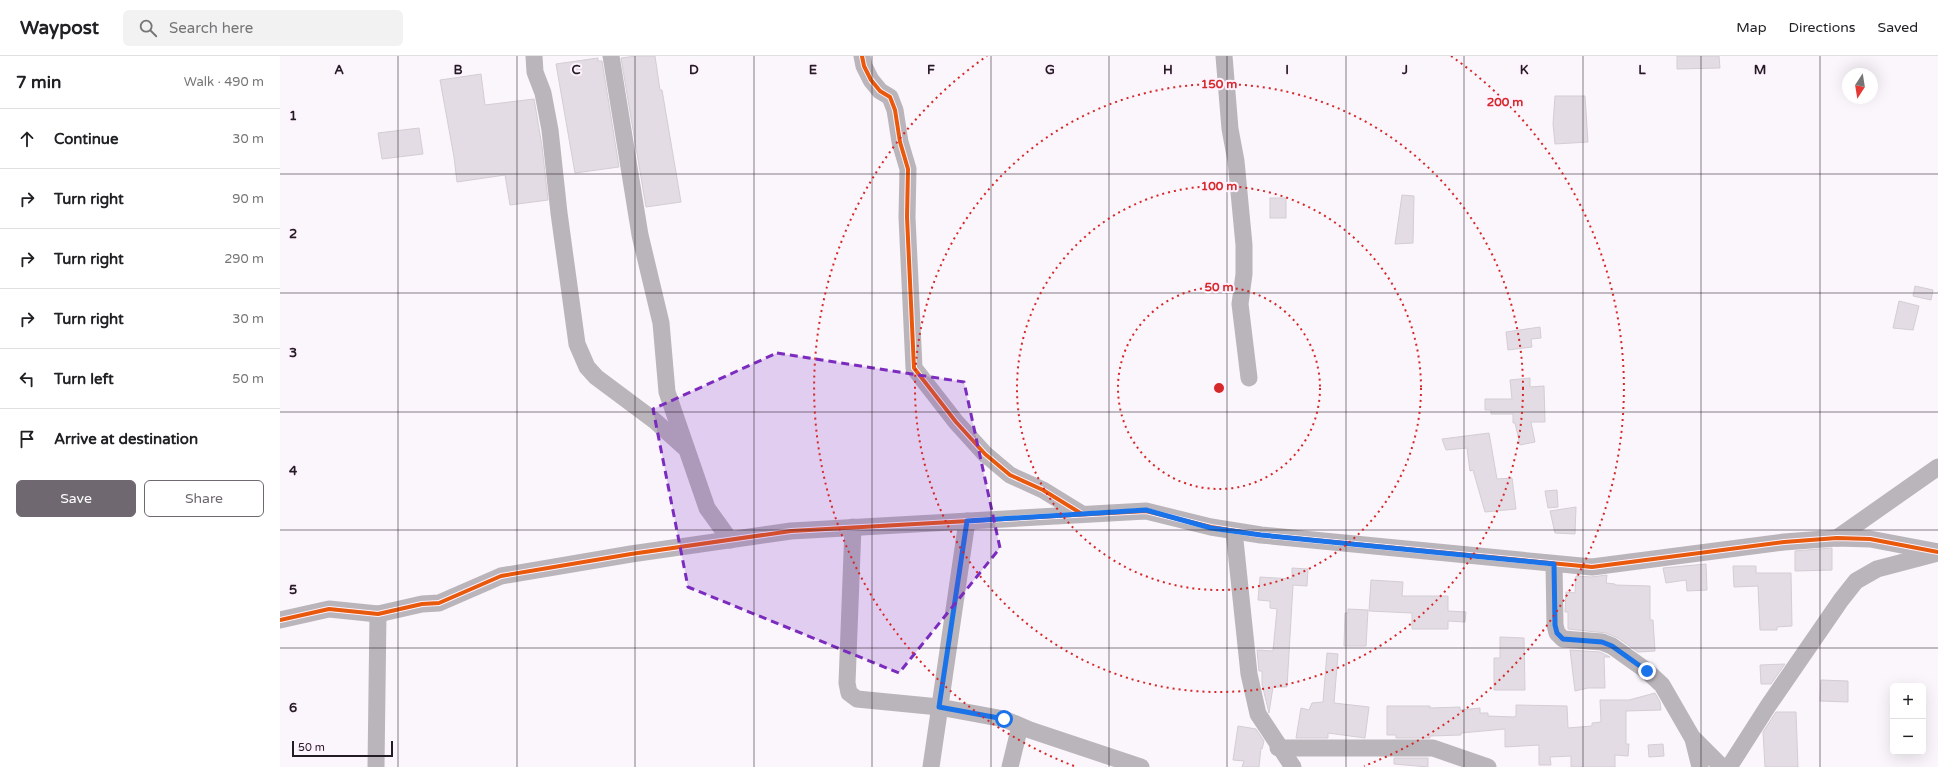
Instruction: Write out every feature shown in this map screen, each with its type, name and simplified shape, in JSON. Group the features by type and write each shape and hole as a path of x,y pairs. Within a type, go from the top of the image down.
{"street":[{"path":"534,56 535,72 543,93 550,130 559,213 577,344 587,366 596,377 655,421 684,447"},
{"path":"610,56 625,138 640,235 661,323 667,392 684,447 707,508 730,540"},
{"path":"862,56 864,66 871,80 880,90 890,97 895,110 900,142 908,169 907,217 914,368 956,422 985,454 1010,476 1042,490 1082,514"},
{"path":"1224,56 1230,129 1236,161 1244,245 1244,274 1240,304 1249,378"},
{"path":"1836,538 1938,467"},
{"path":"280,620 330,609 378,614 422,604 440,603 501,576 791,531 1146,510 1211,528 1234,531 1592,567 1784,542 1836,538 1870,539 1938,553"},
{"path":"931,767 967,521"},
{"path":"853,527 847,683 849,693 856,699 939,707 1004,719 1107,761 1141,767"},
{"path":"1234,531 1249,674 1258,714 1278,748 1293,767"},
{"path":"1729,767 1841,600 1856,581 1877,569 1938,553"},
{"path":"1554,564 1555,625 1557,633 1563,639 1602,642 1612,646 1647,671 1662,685 1692,737 1722,767"},
{"path":"376,767 378,614"},
{"path":"1010,767 1020,726"},
{"path":"1692,737 1700,767"},
{"path":"1278,748 1433,748 1488,767"}],"highlighted area":[{"path":"777,353 964,382 1000,548 899,673 688,587 653,409"}],"building":[{"path":"655,56 681,202 646,207 621,58"},
{"path":"1677,56 1719,56 1720,68 1677,69"},
{"path":"598,58 598,61 602,61 619,167 575,173 556,64"},
{"path":"481,74 485,105 534,99 542,146 548,200 510,205 505,175 457,182 440,80"},
{"path":"1555,96 1585,96 1588,142 1555,144 1553,124"},
{"path":"419,128 423,154 382,159 378,133"},
{"path":"1402,195 1414,196 1413,243 1395,244"},
{"path":"1270,198 1286,198 1286,218 1270,218"},
{"path":"1915,286 1933,290 1931,300 1913,296"},
{"path":"1899,301 1919,306 1913,330 1893,328"},
{"path":"1540,327 1541,338 1531,339 1532,347 1508,350 1506,332"},
{"path":"1530,378 1530,387 1544,386 1545,422 1531,422 1535,442 1520,445 1515,423 1513,423 1513,414 1491,414 1491,410 1485,410 1485,399 1512,399 1510,380"},
{"path":"1489,433 1497,479 1512,478 1516,509 1485,512 1473,470 1470,471 1467,448 1446,450 1442,439"},
{"path":"1557,490 1558,507 1548,508 1545,491"},
{"path":"1576,507 1575,534 1555,533 1550,511"},
{"path":"1832,548 1832,570 1795,571 1795,551"},
{"path":"1706,564 1707,590 1687,591 1686,580 1666,583 1663,568"},
{"path":"1733,566 1756,566 1756,573 1791,573 1792,626 1777,627 1777,630 1760,630 1758,586 1734,587"},
{"path":"1292,568 1308,569 1307,586 1293,585 1287,687 1273,687 1269,713 1262,684 1262,671 1259,671 1257,650 1273,651 1277,609 1270,608 1270,601 1258,600 1260,577 1292,579"},
{"path":"1607,575 1606,583 1615,585 1650,586 1650,620 1653,620 1655,651 1638,652 1618,638 1606,633 1568,629 1568,612 1565,612 1566,592 1575,593 1576,576 1591,577"},
{"path":"1371,580 1403,582 1402,596 1448,596 1448,611 1466,612 1465,622 1448,621 1448,629 1412,629 1412,613 1369,611"},
{"path":"1348,609 1368,610 1366,646 1344,646 1345,613 1348,613"},
{"path":"1500,637 1524,638 1525,690 1494,690 1494,658 1500,658"},
{"path":"1570,650 1600,652 1610,657 1604,657 1605,688 1588,688 1575,691"},
{"path":"1327,653 1338,654 1334,703 1369,707 1365,738 1328,733 1328,738 1296,738 1301,708 1309,710 1312,703 1323,702"},
{"path":"1785,664 1771,684 1761,684 1760,665"},
{"path":"1821,680 1848,681 1848,702 1820,701"},
{"path":"1655,693 1660,702 1661,710 1626,711 1626,744 1629,744 1628,756 1615,755 1615,767 1571,767 1571,756 1550,757 1551,765 1539,765 1539,745 1505,747 1505,729 1461,733 1461,735 1430,736 1430,738 1396,738 1396,735 1387,735 1387,706 1430,706 1430,708 1460,707 1460,710 1480,708 1480,713 1488,713 1488,716 1514,717 1516,716 1516,705 1567,706 1568,728 1592,726 1592,723 1601,722 1600,700 1629,700"},
{"path":"1776,712 1796,712 1798,767 1765,767 1763,732"},
{"path":"1238,726 1256,729 1264,741 1262,749 1261,748 1259,767 1242,767 1244,761 1233,760"},
{"path":"1663,744 1664,756 1649,757 1648,745"},
{"path":"1394,758 1428,758 1428,767 1394,764"}],"cycle path":[{"path":"862,56 864,66 871,80 880,91 890,97 895,110 900,142 908,169 907,217 914,368 956,422 985,454 1010,475 1043,490 1082,514"},
{"path":"280,620 329,609 378,614 422,604 439,603 501,576 631,554 791,531 1146,511 1211,527 1261,535 1592,567 1784,542 1837,538 1870,539 1938,552"}],"route":[{"path":"1004,719 939,707 967,521 1146,510 1211,528 1261,535 1554,564 1555,625 1557,633 1563,639 1602,642 1612,646 1647,671"}]}
